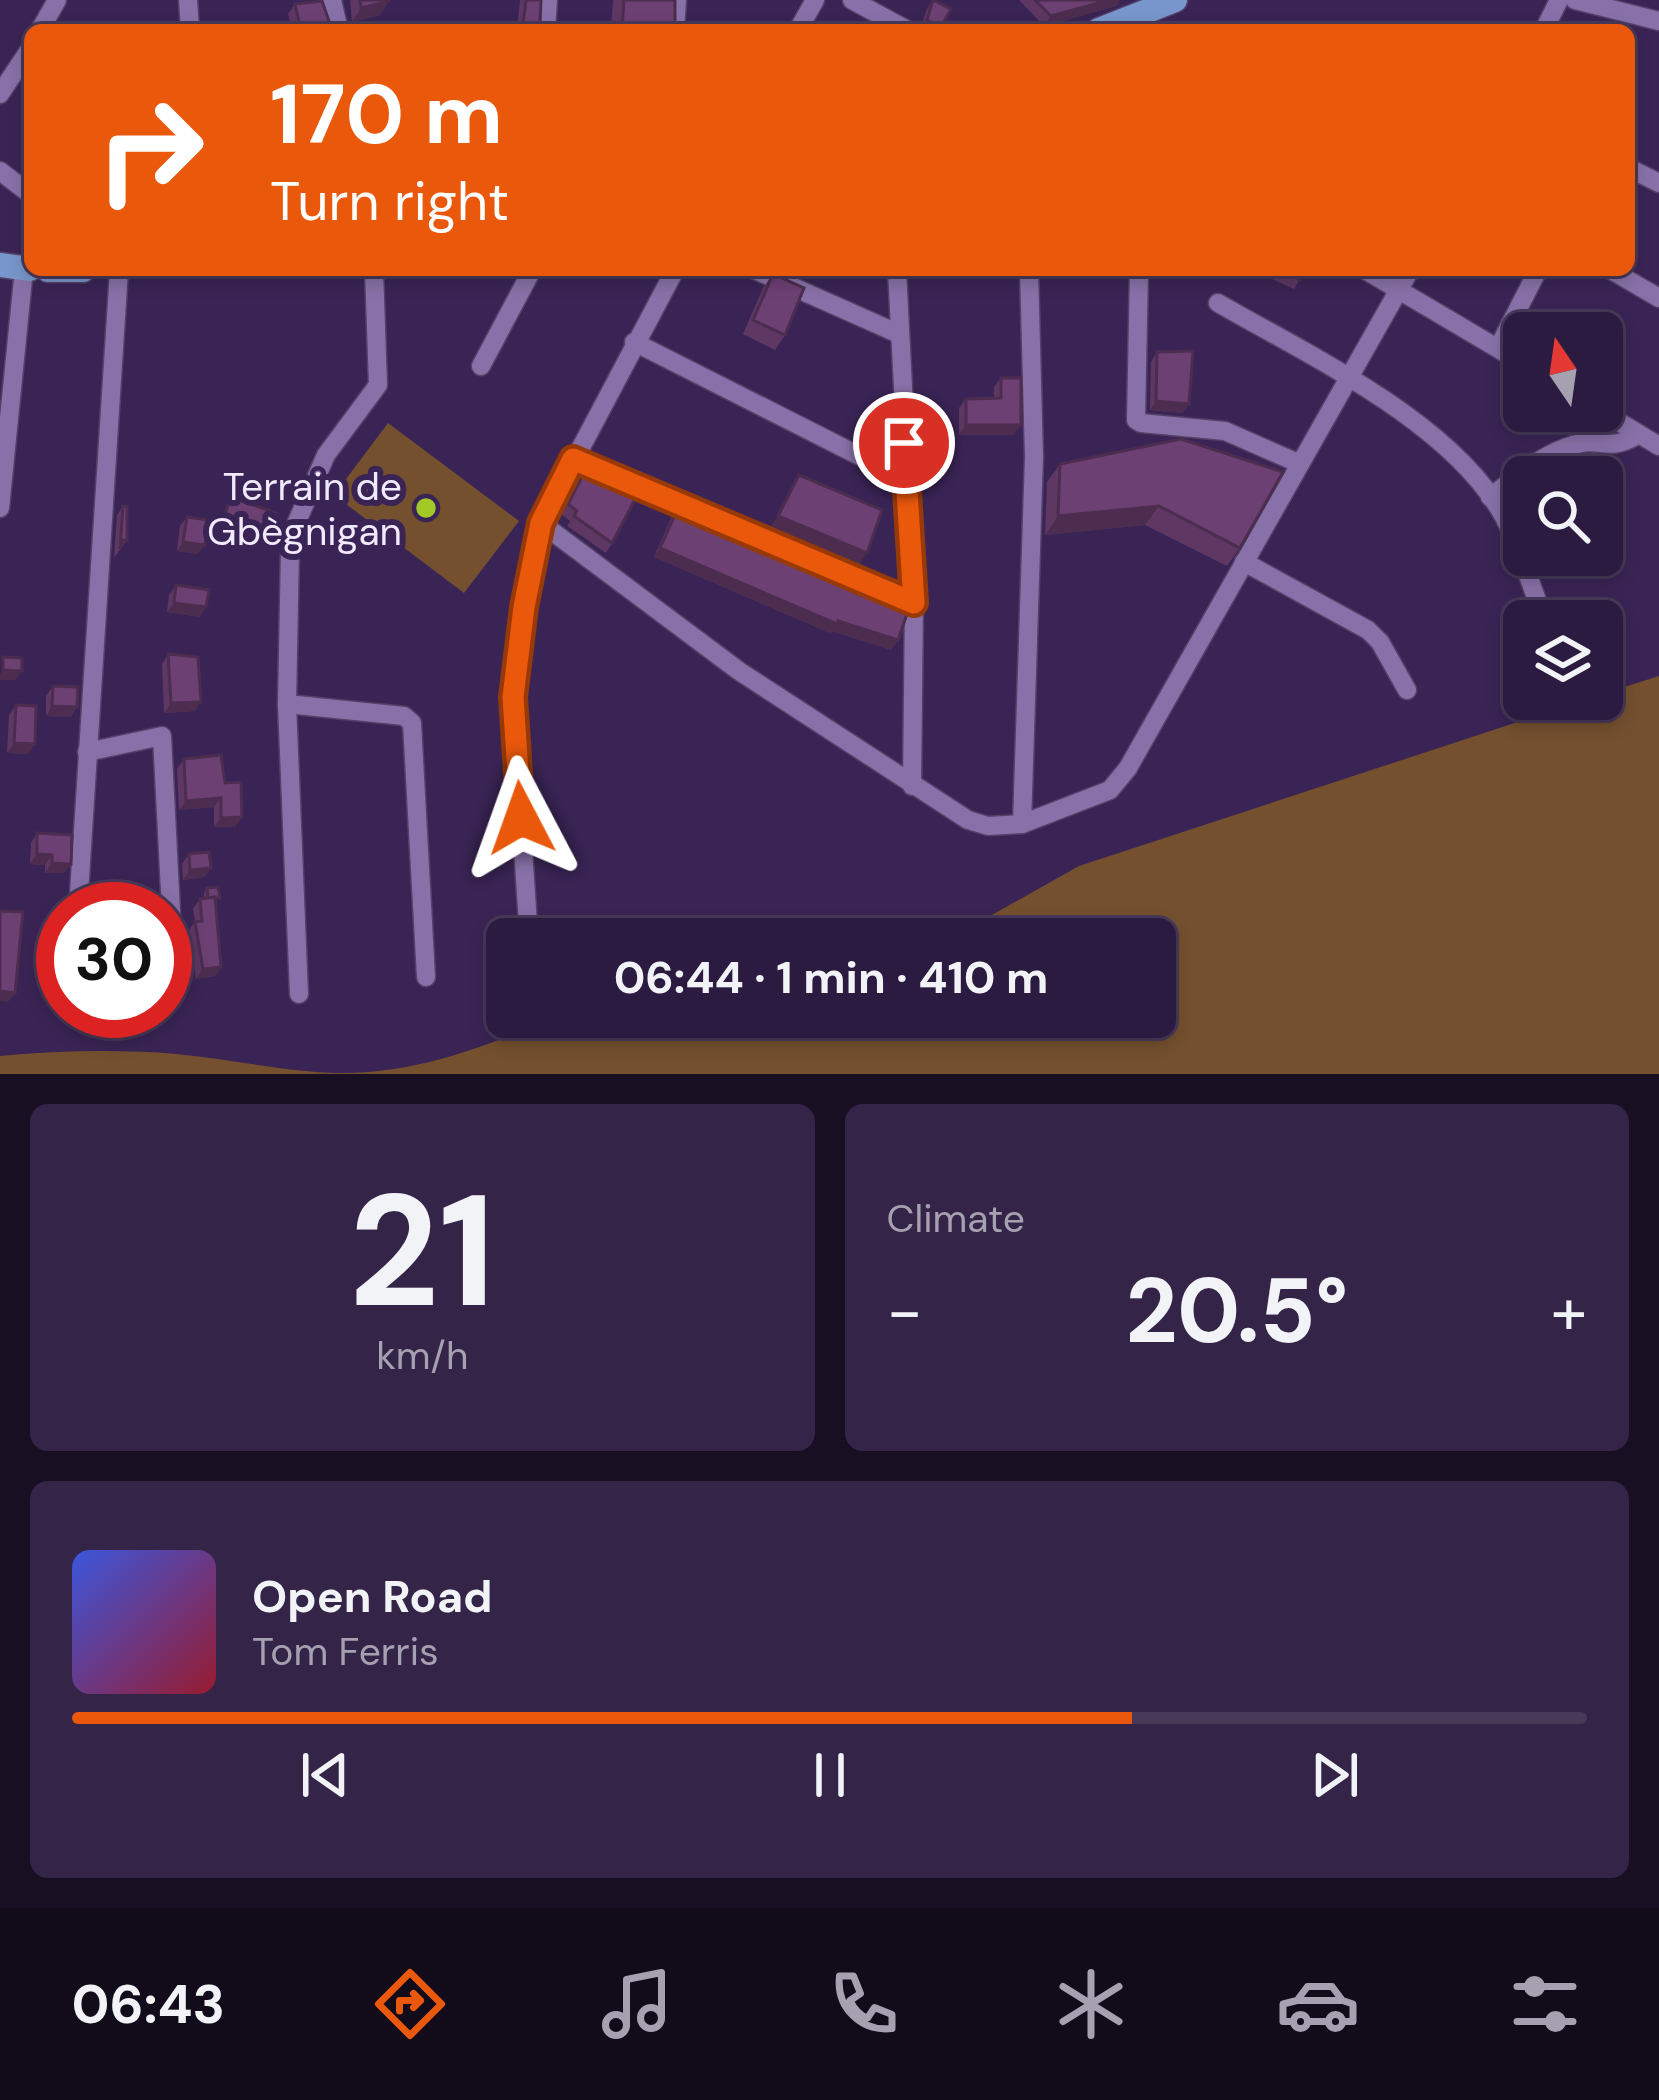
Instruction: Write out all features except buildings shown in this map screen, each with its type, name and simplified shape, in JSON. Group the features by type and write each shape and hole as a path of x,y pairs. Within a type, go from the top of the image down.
{"main road":[{"path":"1111,24 1155,3"}],"street":[{"path":"852,0 896,24"},
{"path":"1575,0 1659,21"},
{"path":"0,94 24,58"},
{"path":"0,508 24,276"},
{"path":"80,882 119,276"},
{"path":"299,994 287,704 292,532 326,455 378,385 374,276"},
{"path":"481,366 529,276"},
{"path":"528,918 513,697 541,523 672,276"},
{"path":"768,276 899,334"},
{"path":"897,276 914,603 912,786"},
{"path":"1022,824 1034,457 1029,276"},
{"path":"1139,276 1136,419 1141,424 1225,431 1298,463"},
{"path":"1376,276 1503,351"},
{"path":"541,523 739,671 912,786 968,820 988,826 1022,824 1110,790 1120,781 1406,276"},
{"path":"1498,348 1535,276"},
{"path":"1621,276 1659,298"},
{"path":"1218,303 1349,379 1452,450 1505,519 1537,600"},
{"path":"634,342 905,479"},
{"path":"1623,424 1659,446"},
{"path":"1490,497 1560,450 1587,442 1612,446 1639,434"},
{"path":"573,459 914,603"},
{"path":"1244,562 1368,630 1380,641 1407,690"},
{"path":"287,704 404,716 412,723 426,976"},
{"path":"87,752 162,736 170,882"}],"shaded area":[{"name":"Terrain de Gbègnigan","path":"388,423 519,521 464,593 334,495"},
{"path":"1659,676 1659,1074 0,1074 0,1056 110,1051 320,1072 368,1072 451,1056 504,1038 1176,1038 1176,918 986,918 1079,866 1524,720 1623,720 1623,687"}],"place":[{"name":"Terrain de Gbègnigan","path":"426,508"}],"route":[{"path":"521,818 513,697 524,607 541,523 573,459 914,603 904,443"}]}
